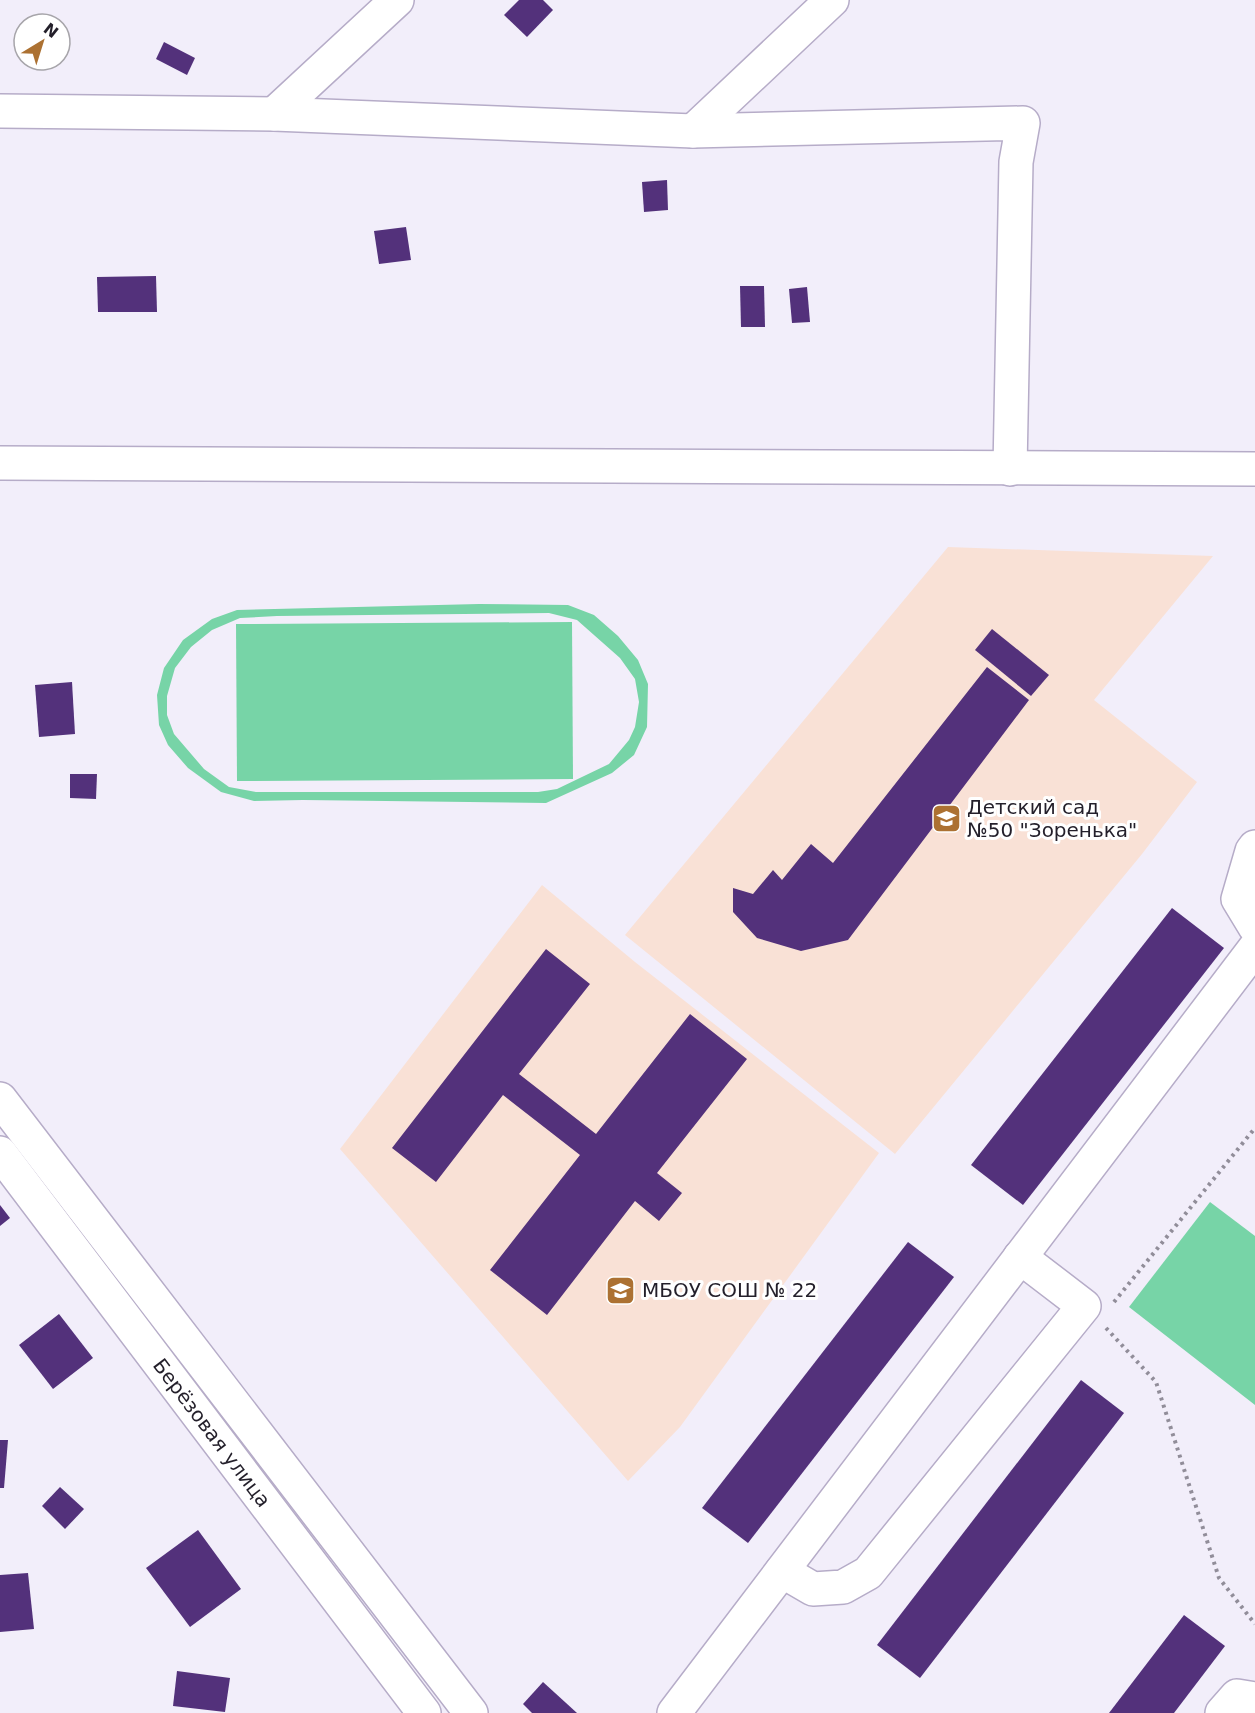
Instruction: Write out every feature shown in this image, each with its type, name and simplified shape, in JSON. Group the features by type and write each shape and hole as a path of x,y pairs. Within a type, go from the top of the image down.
{"street":[{"path":"274,114 397,0"},
{"path":"693,131 832,0"},
{"path":"0,111 274,114 693,131 1023,123 1016,162 1010,469"},
{"path":"0,463 1255,469"},
{"path":"1255,847 1238,900 1255,927"},
{"path":"674,1713 1255,948"},
{"path":"0,1099 471,1713"},
{"name":"Берёзовая улица","path":"0,1153 424,1713"},
{"path":"782,1571 813,1589 843,1587 868,1573 1092,1313 1020,1257"},
{"path":"1222,1713 1236,1696 1255,1699"}],"path":[{"path":"1255,1128 1092,1313 1156,1382 1219,1578 1255,1624"}],"shaded area":[{"name":"Детский сад №50 \"Зоренька\"","path":"948,547 1213,556 1094,700 1197,782 1142,854 895,1154 625,935"},
{"name":"МБОУ СОШ № 22","path":"542,885 635,962 879,1153 680,1427 628,1481 340,1149"}],"green space":[{"path":"479,604 568,605 594,615 618,636 638,660 648,684 647,727 634,755 612,773 546,803 254,801 221,792 188,768 168,745 159,725 157,695 164,668 183,640 212,619 237,610","holes":["549,613 577,620 620,658 635,679 639,702 635,727 629,740 609,764 557,789 538,792 256,792 229,787 204,769 174,734 167,715 167,696 175,668 191,647 212,630 240,618"]},
{"path":"572,622 573,779 237,781 236,624"},
{"path":"1210,1202 1255,1236 1255,1405 1129,1307"}],"building":[{"path":"519,0 543,0 553,10 527,37 504,15"},
{"path":"164,42 195,58 187,75 156,59"},
{"path":"667,180 668,210 644,212 642,182"},
{"path":"406,227 411,260 379,264 374,231"},
{"path":"156,276 157,312 98,312 97,277"},
{"path":"740,286 764,286 765,327 741,327"},
{"path":"807,287 810,322 792,323 789,289"},
{"path":"992,629 1049,675 1031,696 975,650"},
{"path":"987,667 1029,700 848,940 801,951 757,938 733,912 733,888 753,894 773,870 782,880 811,844 833,863"},
{"path":"72,682 75,734 39,737 35,685"},
{"path":"70,774 97,774 96,799 70,798"},
{"path":"1172,908 1224,948 1023,1205 971,1165"},
{"path":"546,949 590,984 519,1074 596,1134 690,1014 747,1059 657,1173 682,1193 659,1221 635,1201 547,1315 490,1270 580,1155 503,1095 436,1182 392,1148"},
{"path":"0,1205 10,1218 0,1226"},
{"path":"908,1242 954,1277 748,1543 702,1508"},
{"path":"59,1314 93,1358 53,1389 19,1345"},
{"path":"1081,1380 1124,1413 920,1678 877,1645"},
{"path":"0,1440 8,1440 4,1488 0,1488"},
{"path":"60,1487 84,1509 65,1529 42,1506"},
{"path":"198,1530 241,1589 190,1627 146,1568"},
{"path":"28,1573 34,1629 0,1632 0,1575"},
{"path":"1184,1615 1225,1646 1174,1713 1109,1713"},
{"path":"177,1671 230,1678 225,1712 173,1706"},
{"path":"543,1682 577,1713 532,1713 523,1704"}],"place":[{"name":"Детский сад №50 \"Зоренька\"","path":"946,818"},
{"name":"МБОУ СОШ № 22","path":"621,1290"}]}
